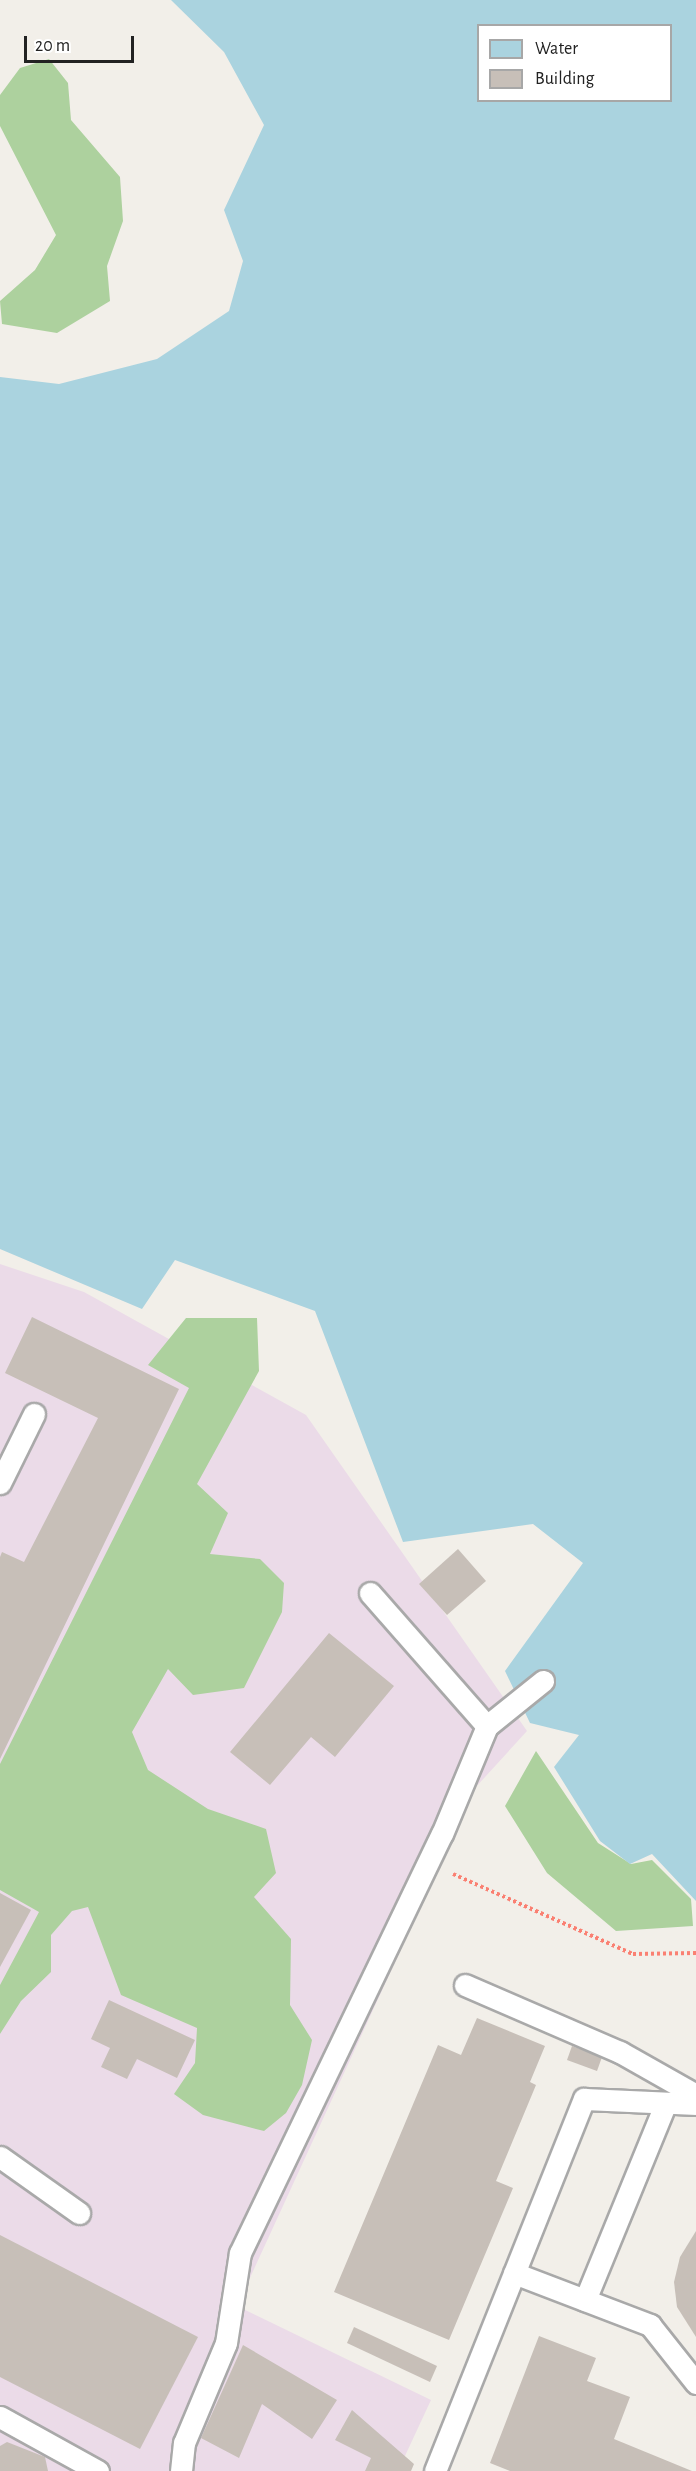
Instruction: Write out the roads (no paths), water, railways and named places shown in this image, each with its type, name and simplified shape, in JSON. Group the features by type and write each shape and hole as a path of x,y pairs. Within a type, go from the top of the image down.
{"lane":[{"path":"0,1483 34,1414"},
{"path":"370,1593 488,1726"},
{"path":"181,2471 184,2443 226,2343 240,2253 428,1863 488,1726 543,1681"},
{"path":"465,1985 620,2052 696,2095"},
{"path":"435,2471 584,2099 696,2104"},
{"path":"585,2300 665,2104"},
{"path":"0,2157 79,2213"},
{"path":"514,2273 651,2325 696,2383"},
{"path":"0,2417 98,2471"}],"water":[{"path":"171,0 696,0 696,1901 652,1854 630,1864 600,1841 554,1767 579,1735 530,1723 505,1671 583,1563 533,1524 403,1542 315,1311 175,1260 142,1309 0,1249 0,377 59,384 157,359 229,311 243,261 224,210 264,125 224,52"}]}
